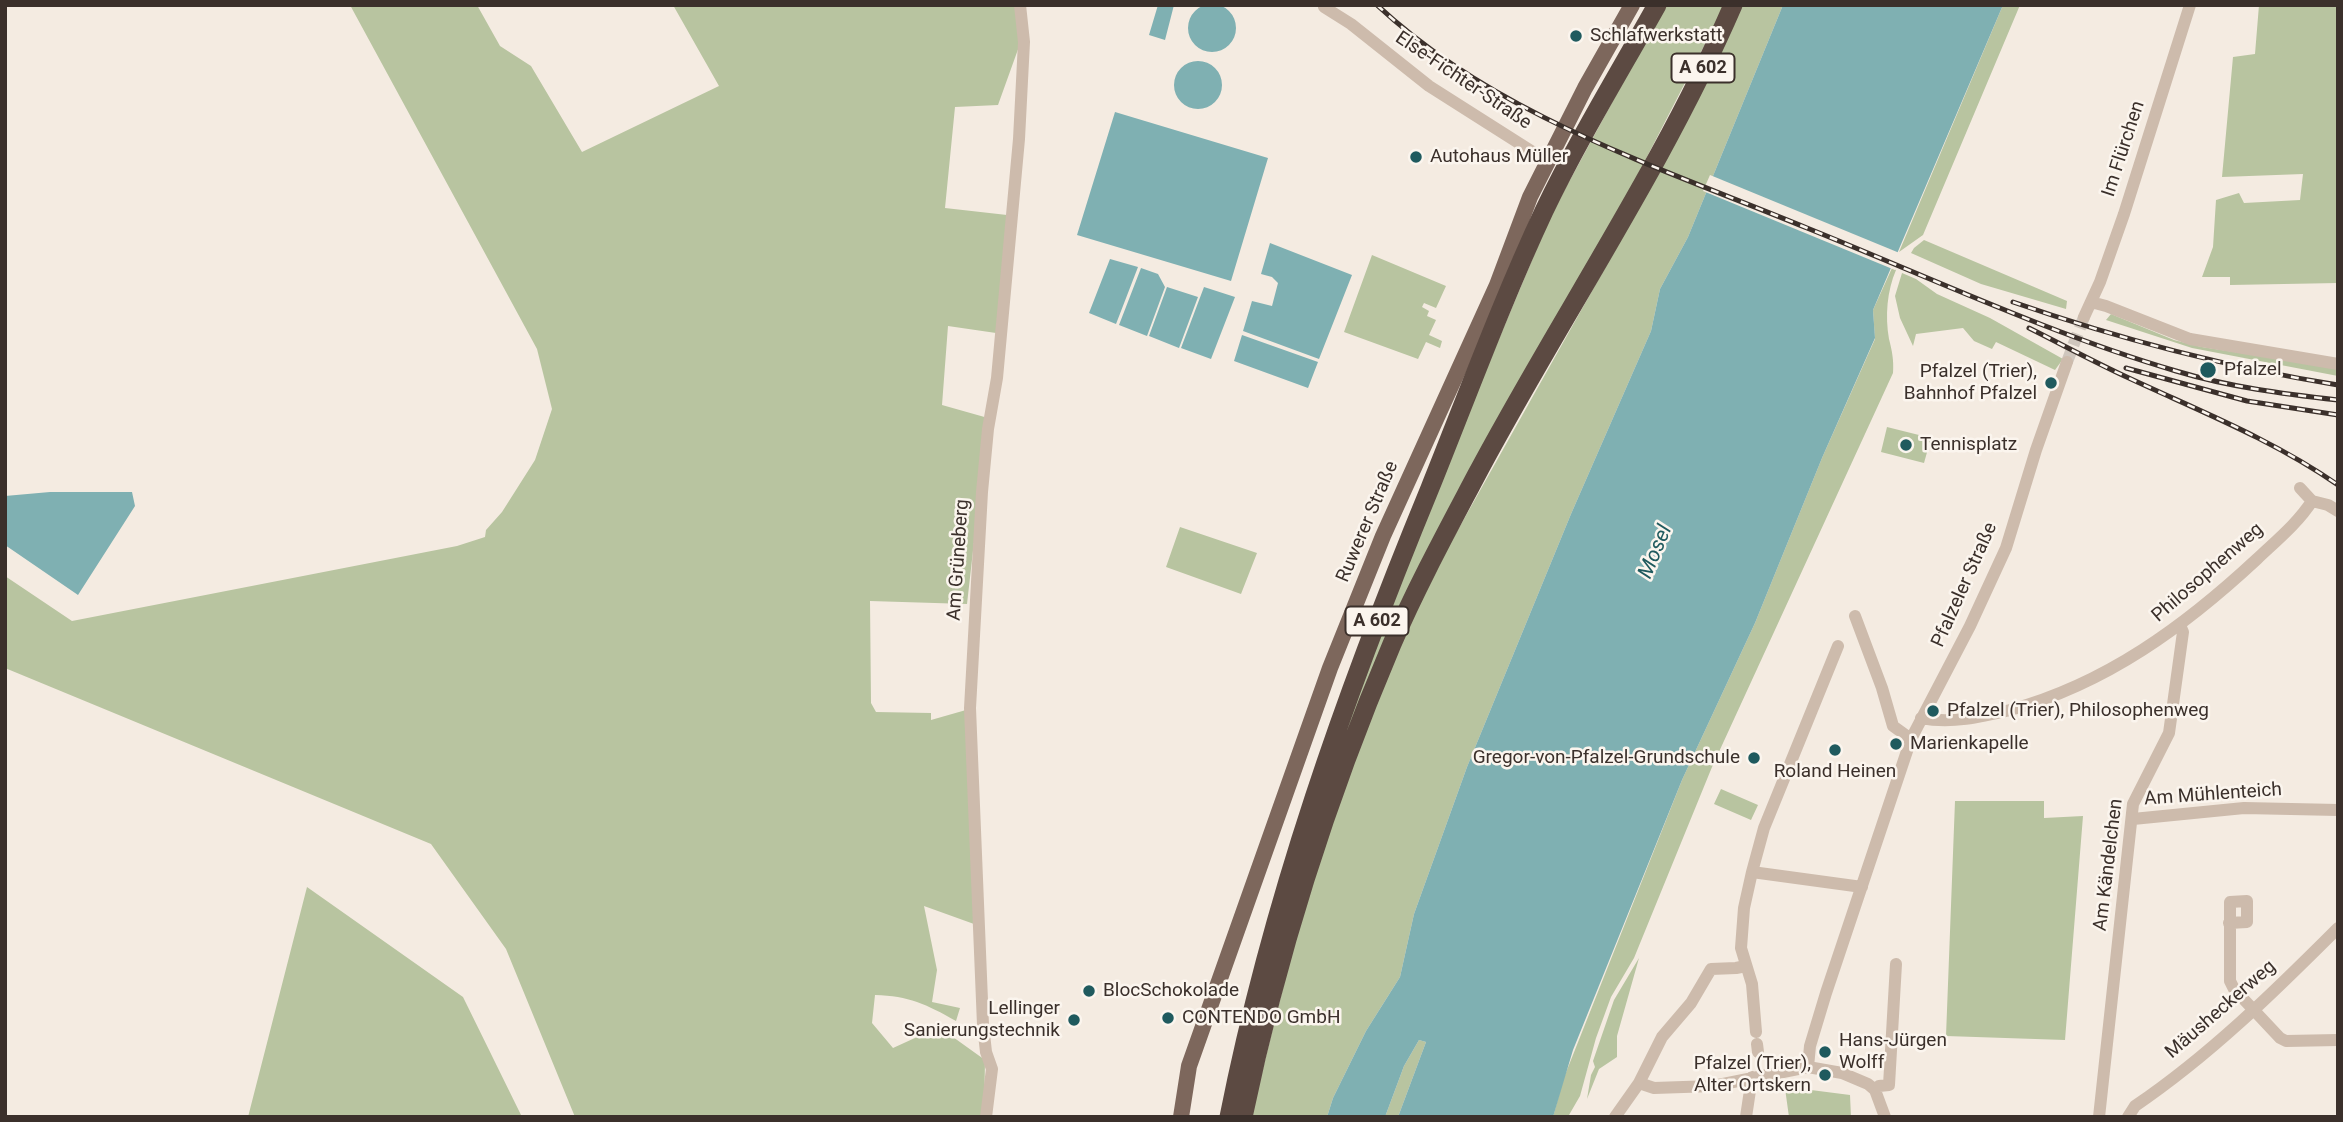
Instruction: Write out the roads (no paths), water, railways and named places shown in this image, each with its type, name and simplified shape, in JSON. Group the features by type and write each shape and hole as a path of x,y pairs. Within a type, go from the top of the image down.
{"highway":[{"name":"A 602","path":"1229,1117 1261,976 1287,883 1315,791 1373,629 1544,211 1578,144 1657,5"},
{"name":"A 602","path":"1243,1117 1269,1002 1301,890 1337,782 1394,641 1478,473 1671,131 1732,5"}],"main road":[{"name":"Ruwerer Straße","path":"1181,1117 1189,1066 1330,668 1383,536 1497,285 1530,197 1632,5"}],"street":[{"name":"Am Grüneberg","path":"986,1117 992,1069 986,1052 983,1025 970,708 988,429 997,378 1019,139 1024,42 1020,5"},
{"name":"Im Flürchen","path":"2091,302 2124,214 2190,5"},
{"name":"Else-Fichter-Straße","path":"1324,7 1351,24 1429,86 1547,161"},
{"path":"2084,317 2091,302 2190,339 2338,364"},
{"name":"Pfalzeler Straße","path":"1808,1067 1810,1046 1911,739 1970,626 2006,548 2067,362"},
{"path":"2300,488 2312,501 2338,511"},
{"name":"Philosophenweg","path":"1921,718 1936,721 1978,718 2053,697 2091,681 2180,625 2256,560 2312,501"},
{"path":"1856,616 1893,726 1911,739"},
{"name":"Am Kändelchen","path":"2099,1117 2133,804 2169,733 2183,632 2180,625"},
{"path":"1757,1043 1752,984 1741,948 1744,908 1764,828 1838,646"},
{"name":"Am Mühlenteich","path":"2133,819 2244,808 2338,810"},
{"path":"1752,872 1862,887"},
{"path":"2230,923 2230,981 2234,989 2280,1038 2286,1041 2338,1040"},
{"name":"Mäusheckerweg","path":"2128,1117 2135,1107 2255,1011 2338,928"},
{"path":"1875,1090 1879,1086 1889,1085 1896,964"},
{"path":"1615,1117 1639,1083 1662,1037 1691,1003 1711,969 1746,966"},
{"path":"1639,1083 1654,1088 1713,1086 1808,1067 1859,1079 1875,1090 1885,1117"},
{"path":"1746,1117 1752,1077"}],"water":[{"path":"1212,4 1229,11 1236,28 1229,45 1212,52 1195,45 1188,28 1195,11"},
{"path":"1158,5 1174,5 1165,40 1149,35"},
{"name":"Mosel","path":"1783,5 2003,5 1873,310 1875,338 1822,458 1755,623 1682,780 1573,1050 1553,1117 1398,1117 1426,1042 1419,1040 1404,1066 1385,1117 1327,1117 1333,1098 1366,1031 1400,977 1414,914 1467,767 1571,514 1651,331 1660,289 1688,237"},
{"path":"1198,61 1215,68 1222,85 1215,102 1198,109 1181,102 1174,85 1181,68"},
{"path":"1115,112 1268,158 1231,281 1077,235"},
{"path":"1270,243 1352,275 1319,359 1243,331 1252,301 1272,306 1278,283 1272,277 1261,274"},
{"path":"1110,259 1138,267 1116,324 1089,313"},
{"path":"1141,268 1158,274 1165,287 1147,336 1119,325"},
{"path":"1167,287 1198,297 1179,348 1149,336"},
{"path":"1204,287 1235,297 1211,359 1181,348"},
{"path":"1242,335 1318,362 1308,388 1234,361"},
{"path":"50,492 132,492 135,506 78,595 5,545 5,496"}],"tunnel":[{"path":"2067,362 2084,317"}],"railway":[{"path":"1377,5 1424,44 1474,78 1526,108 1637,160 2082,340 2176,371 2236,386 2338,400"},
{"path":"2013,302 2174,351 2255,370 2338,385"},
{"path":"2029,328 2118,373 2263,440 2338,485"},
{"path":"2126,368 2247,401 2338,415"}],"place":[{"name":"Schlafwerkstatt","path":"1576,36"},
{"name":"Autohaus Müller","path":"1416,157"},
{"name":"Pfalzel","path":"2208,370"},
{"name":"Pfalzel (Trier), Bahnhof Pfalzel","path":"2051,383"},
{"name":"Tennisplatz","path":"1906,445"},
{"name":"Pfalzel (Trier), Philosophenweg","path":"1933,711"},
{"name":"Marienkapelle","path":"1896,744"},
{"name":"Roland Heinen","path":"1835,750"},
{"name":"Gregor-von-Pfalzel-Grundschule","path":"1754,758"},
{"name":"BlocSchokolade","path":"1089,991"},
{"name":"CONTENDO GmbH","path":"1168,1018"},
{"name":"Lellinger Sanierungstechnik","path":"1074,1020"},
{"name":"Hans-Jürgen Wolff","path":"1825,1052"},
{"name":"Pfalzel (Trier), Alter Ortskern","path":"1825,1075"}]}
